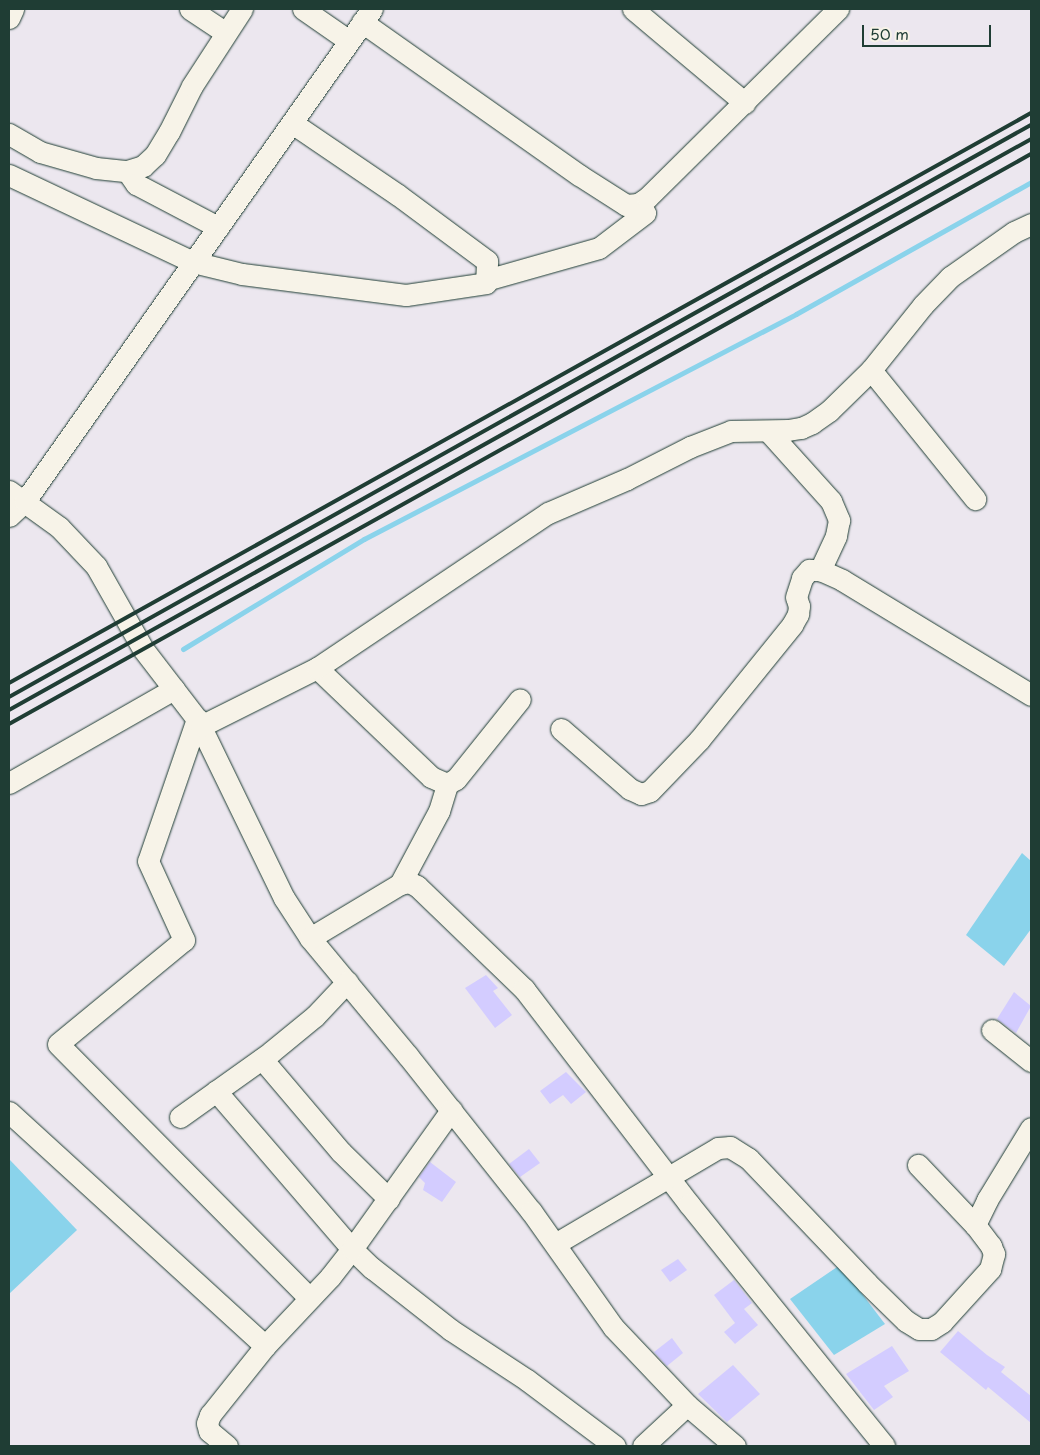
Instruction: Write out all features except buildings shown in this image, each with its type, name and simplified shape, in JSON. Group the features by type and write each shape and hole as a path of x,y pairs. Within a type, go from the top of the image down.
{"street":[{"path":"9,18 13,9"},
{"path":"190,9 226,33"},
{"path":"9,134 40,152 96,168 127,171 143,166 155,155 192,86 242,9"},
{"path":"303,9 349,41"},
{"path":"633,9 744,103"},
{"path":"9,516 17,496 193,262 367,16 579,176 626,205 638,204 647,198 838,9"},
{"path":"292,123 398,195 487,261 486,280"},
{"path":"127,171 136,184 218,227"},
{"path":"9,175 193,262 242,274 406,295 486,283 486,280 599,248 645,213"},
{"path":"309,1298 58,1044 184,940 148,861 199,722 317,668 548,513 627,480 690,447 731,431 768,431 801,428 812,423 829,411 871,370 923,305 950,277 1014,232 1031,224"},
{"path":"871,370 975,499"},
{"path":"768,431 830,501 838,520 836,536 820,570"},
{"path":"17,496 59,527 96,566 143,649 199,722 284,898 310,938 531,1211 614,1327 687,1405 733,1446"},
{"path":"561,729 630,789 641,794 650,792 699,740 792,625 798,614 799,606 796,597 802,578 809,570 820,570 842,580 1031,695"},
{"path":"317,668 432,777 447,784"},
{"path":"9,783 174,689"},
{"path":"400,884 439,812 447,784 456,779 520,699"},
{"path":"310,938 400,884 409,882 417,886 524,989 668,1176 884,1446"},
{"path":"180,1117 262,1059 315,1016 347,982"},
{"path":"992,1030 1031,1061"},
{"path":"262,1059 341,1152 389,1199"},
{"path":"216,1091 352,1249 395,1287 451,1330 527,1380 615,1446"},
{"path":"226,1446 215,1438 207,1423 210,1415 265,1346 352,1249 451,1110"},
{"path":"9,1112 265,1346"},
{"path":"975,1225 992,1191 1031,1128"},
{"path":"554,1244 718,1148 730,1147 749,1158 867,1283 906,1321 919,1329 931,1329 942,1322 990,1269 994,1254 991,1246 975,1225 918,1165"},
{"path":"643,1446 687,1405"}],"water":[{"path":"1022,853 1031,861 1031,929 1004,966 966,935"},
{"path":"9,1159 77,1230 9,1294"},
{"path":"840,1265 885,1324 834,1355 790,1299"}],"waterway":[{"path":"183,649 364,539 796,314 1031,182"}],"railway":[{"path":"9,683 1031,113"},
{"path":"9,697 1031,125"},
{"path":"9,710 1031,139"},
{"path":"9,724 1031,154"}]}
